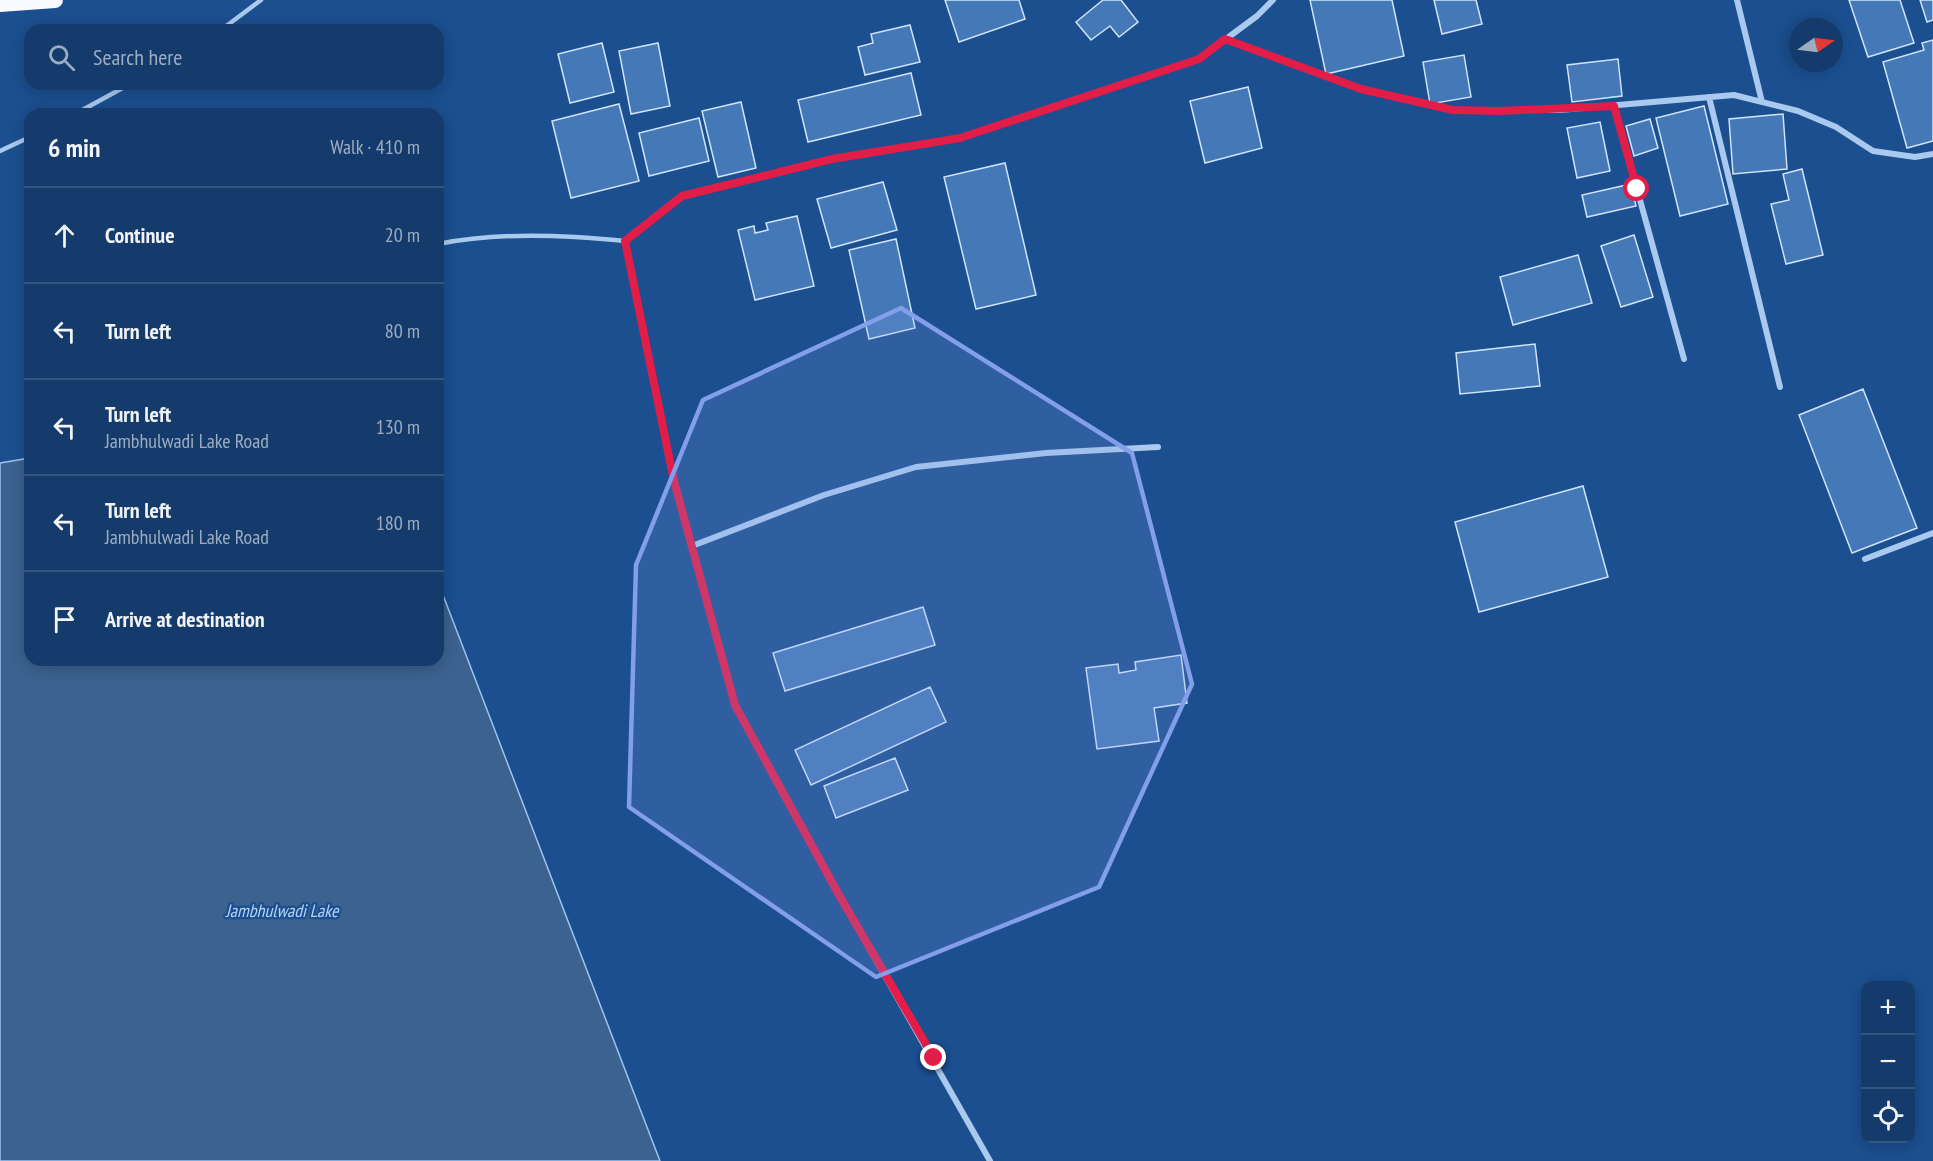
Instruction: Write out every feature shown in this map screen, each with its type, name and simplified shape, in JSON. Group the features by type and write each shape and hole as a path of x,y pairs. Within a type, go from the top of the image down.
{"highway":[{"path":"0,4 55,0"}],"street":[{"path":"990,1161 839,895 735,705 674,481 625,241 682,196 832,159 960,138 1199,59 1274,0"},
{"path":"1737,0 1762,102"},
{"path":"1225,39 1361,89 1453,110 1498,111 1614,106 1734,95 1798,111 1836,127 1873,151 1915,157 1933,154"},
{"path":"1709,97 1780,387"},
{"path":"1614,106 1684,359"},
{"path":"692,546 824,495 916,467 1046,453 1158,447"},
{"path":"1865,559 1933,533"}],"lane":[{"path":"229,24 261,0"},
{"path":"86,108 119,90"},
{"path":"0,151 24,140"},
{"path":"444,243 458,240 567,236 625,241"}],"highlighted area":[{"path":"901,308 1132,453 1192,684 1099,887 876,977 629,807 636,565 703,400"}],"water":[{"name":"Jambhulwadi Lake","path":"24,459 24,666 444,666 444,598 660,1161 0,1161 0,463"}],"building":[{"path":"945,0 1019,0 1025,19 959,42"},
{"path":"1103,0 1121,0 1138,22 1119,37 1110,26 1091,40 1076,22"},
{"path":"1310,0 1392,0 1404,56 1326,74"},
{"path":"1434,0 1476,0 1482,24 1442,34"},
{"path":"1849,0 1900,0 1914,43 1868,57"},
{"path":"1920,0 1933,0 1933,20 1927,22"},
{"path":"910,25 920,62 865,75 858,47 873,43 871,34"},
{"path":"1933,40 1933,141 1907,148 1883,62 1924,50 1922,43"},
{"path":"602,43 614,92 570,103 558,54"},
{"path":"658,43 670,106 631,114 619,51"},
{"path":"1464,55 1471,97 1430,104 1423,62"},
{"path":"1618,59 1622,96 1572,102 1567,65"},
{"path":"911,73 921,115 808,142 798,100"},
{"path":"1248,87 1262,148 1205,163 1190,101"},
{"path":"741,102 756,168 718,177 702,111"},
{"path":"619,104 639,181 571,198 552,121"},
{"path":"1704,106 1728,204 1680,216 1656,118"},
{"path":"1783,114 1787,169 1733,174 1729,119"},
{"path":"699,118 709,161 649,176 639,133"},
{"path":"1650,119 1658,148 1634,156 1626,126"},
{"path":"1600,122 1610,171 1577,178 1567,128"},
{"path":"1005,163 1036,295 976,309 944,177"},
{"path":"1802,169 1823,255 1786,264 1771,204 1789,200 1783,174"},
{"path":"883,182 897,230 831,248 817,199"},
{"path":"1631,184 1636,206 1587,217 1582,195"},
{"path":"797,216 814,286 755,300 738,230 754,226 755,233 768,230 766,223"},
{"path":"1634,235 1653,297 1621,307 1601,246"},
{"path":"896,239 915,328 869,339 849,250"},
{"path":"1578,255 1592,303 1513,325 1500,277"},
{"path":"1535,344 1540,386 1460,394 1456,353"},
{"path":"1863,389 1917,528 1852,553 1799,415"},
{"path":"1583,486 1608,577 1479,612 1455,522"},
{"path":"923,607 935,645 785,691 773,653"},
{"path":"1181,655 1187,703 1154,708 1159,741 1097,749 1086,668 1118,664 1119,673 1136,670 1135,662"},
{"path":"930,687 946,722 811,785 795,750"},
{"path":"895,758 908,790 836,818 824,786"}],"route":[{"path":"934,1058 839,895 735,705 674,481 625,241 682,196 832,159 960,138 1199,59 1225,39 1298,68 1361,89 1453,110 1560,110 1614,106 1637,189"}]}
